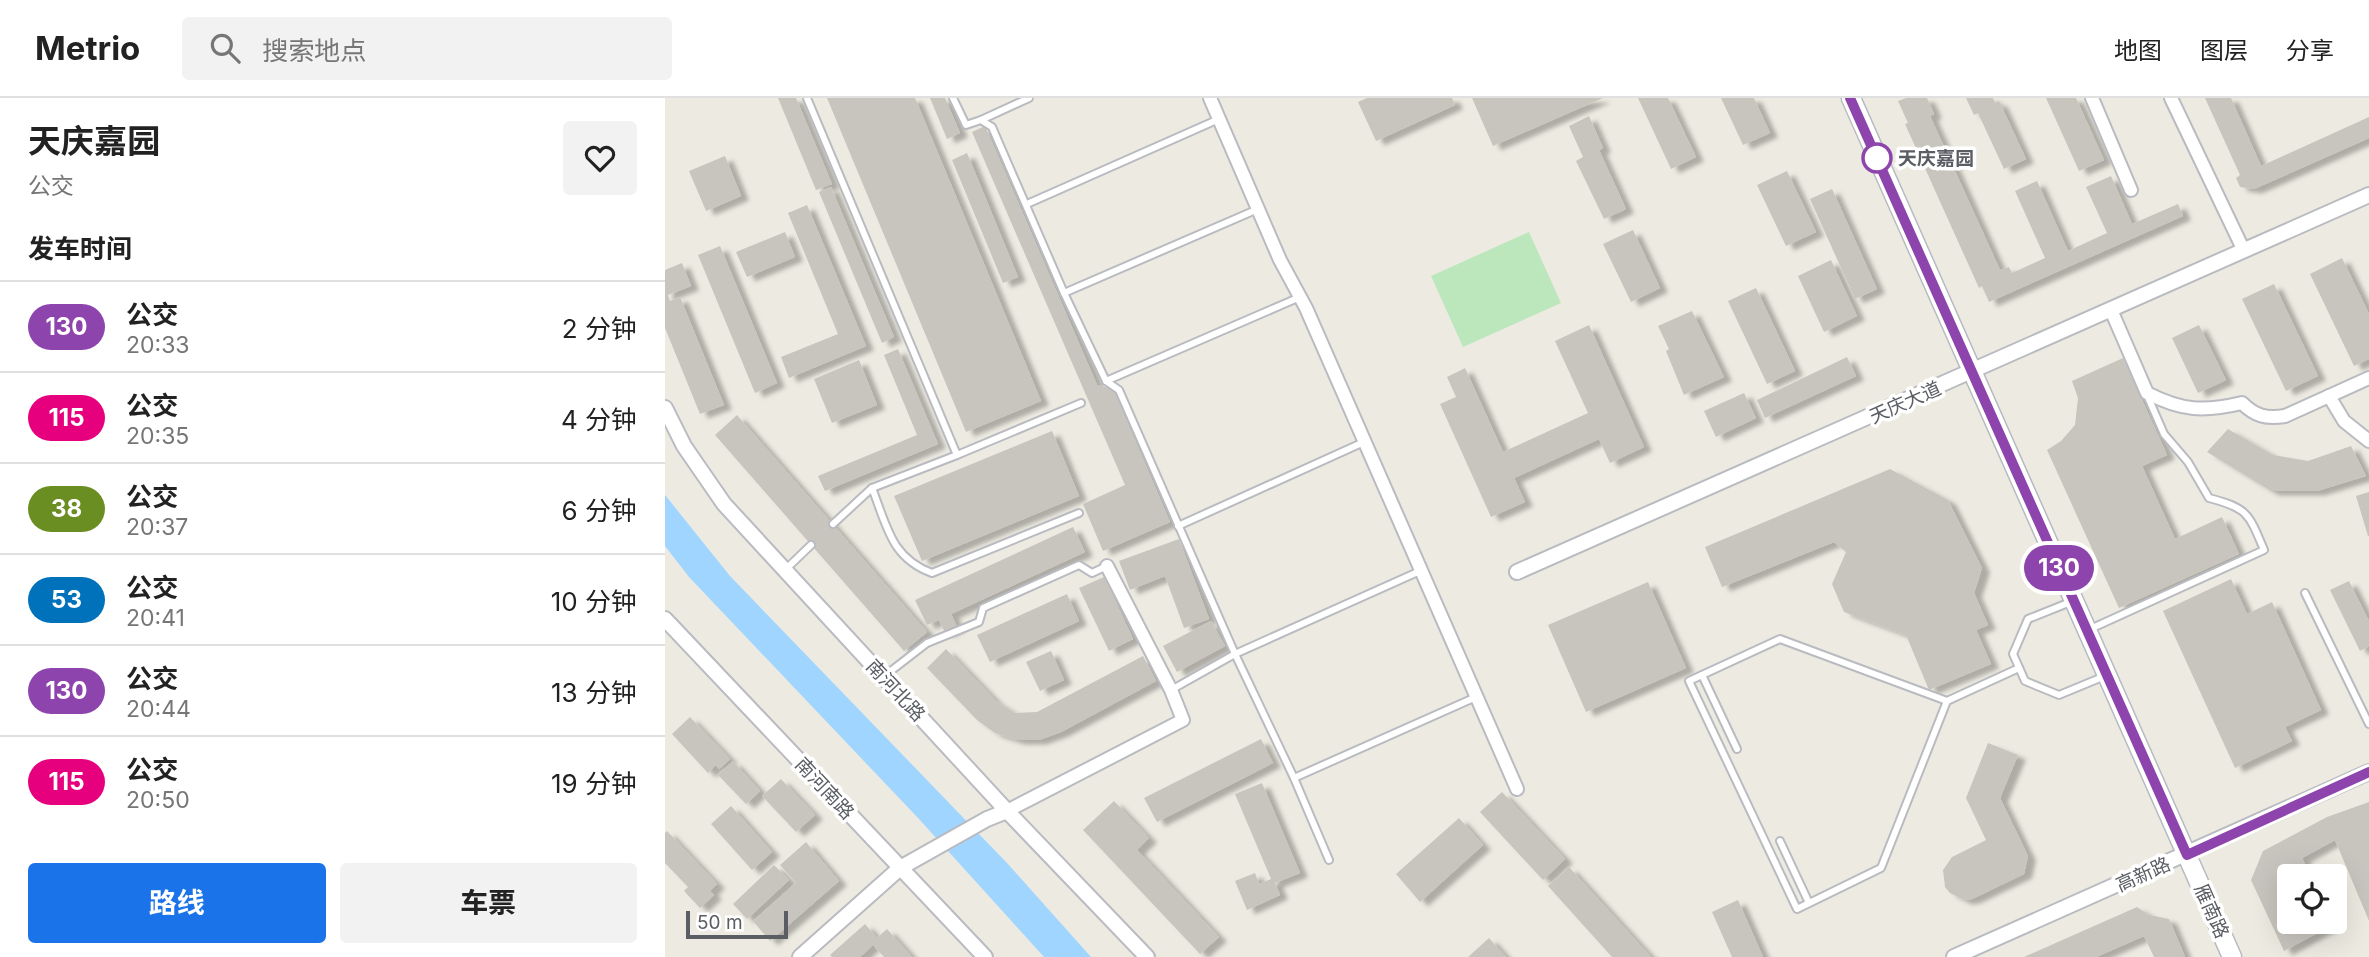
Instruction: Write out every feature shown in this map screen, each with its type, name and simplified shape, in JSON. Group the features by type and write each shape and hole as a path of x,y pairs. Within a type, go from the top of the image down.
{"main road":[{"name":"雁南路","path":"1854,99 2232,957"}],"street":[{"path":"1210,98 1517,789"},
{"path":"2092,98 2131,190"},
{"path":"2171,98 2244,251"},
{"name":"天庆大道","path":"1517,572 2369,195"},
{"path":"2111,310 2147,393 2169,404 2193,410 2242,403 2250,411 2273,418 2285,416 2369,378"},
{"path":"2329,396 2344,421 2369,441"},
{"name":"南河北路","path":"665,408 684,446 724,504 1007,811 1147,957"},
{"path":"800,957 900,868 987,819 1183,720 1171,690 1107,566"},
{"name":"南河南路","path":"665,619 985,957"},
{"name":"高新路","path":"1954,957 2369,772"}],"lane":[{"path":"807,98 957,455"},
{"path":"953,98 965,125 1028,98"},
{"path":"1027,204 1219,119"},
{"path":"981,120 992,127 1064,293 1106,381 1119,390 1234,654 1294,778 1329,860"},
{"path":"1064,293 1258,209"},
{"path":"1106,381 1300,297"},
{"path":"2087,630 2264,550 2250,519 2235,505 2209,498 2188,462 2164,434 2147,393"},
{"path":"833,524 872,488 1081,403"},
{"path":"1178,526 1364,442"},
{"path":"872,488 894,544 913,566 932,573 1079,513"},
{"path":"785,570 811,545"},
{"path":"883,677 927,643 979,622 983,608 1079,565 1093,573 1107,566"},
{"path":"1171,690 1234,654 1420,571"},
{"path":"2305,593 2369,724"},
{"path":"2074,601 2028,619 2013,654 2019,668 2025,681 2059,695 2107,676"},
{"path":"1947,701 1780,639 1689,681 1797,909 1881,868 1947,701 2019,668"},
{"path":"1702,675 1737,749"},
{"path":"1294,778 1476,697"},
{"path":"1780,841 1809,903"}],"green space":[{"path":"1529,232 1561,303 1463,347 1431,276"}],"water":[{"path":"665,495 730,576 1007,863 1091,957 1044,957 919,819 689,577 665,546"}],"building":[{"path":"778,98 796,98 832,184 816,190"},
{"path":"827,98 915,98 1041,401 966,432"},
{"path":"930,98 945,98 960,133 947,139"},
{"path":"1367,98 1452,98 1455,105 1376,141 1358,102"},
{"path":"1472,98 1603,98 1493,146"},
{"path":"1638,98 1668,98 1696,157 1671,169"},
{"path":"1721,98 1754,98 1770,133 1743,145"},
{"path":"1906,98 1927,98 1934,114 1930,116 2000,270 2009,267 2012,273 2045,258 2015,191 2037,181 2068,251 2107,233 2086,187 2111,176 2132,224 2178,204 2183,216 1989,302 1982,286 1979,288 1905,124 1908,123 1898,101"},
{"path":"1966,98 1993,98 1995,103 1999,101 2026,159 2004,169 1978,113 1974,115"},
{"path":"2046,98 2076,98 2104,160 2079,171"},
{"path":"2205,98 2231,98 2261,166 2369,117 2369,138 2254,189 2240,187 2236,178 2240,175"},
{"path":"1589,116 1603,148 1599,150 1626,209 1604,219 1576,161 1583,157 1569,126"},
{"path":"985,126 1097,385 1113,389 1170,522 1103,551 1083,504 1125,485 972,132"},
{"path":"967,153 1018,277 1003,283 952,160"},
{"path":"725,156 741,196 706,211 689,171"},
{"path":"1787,171 1816,232 1786,246 1757,185"},
{"path":"831,187 894,337 882,343 819,192"},
{"path":"1832,189 1877,289 1855,299 1810,199"},
{"path":"807,205 866,346 789,378 781,357 838,334 788,213"},
{"path":"1633,230 1660,288 1631,302 1603,244"},
{"path":"785,232 795,257 747,277 736,252"},
{"path":"720,246 777,383 755,393 698,255"},
{"path":"2342,258 2369,314 2369,359 2354,366 2310,274"},
{"path":"1831,260 1857,316 1824,332 1798,276"},
{"path":"682,263 691,286 668,295 670,301 680,297 724,405 700,414 665,328 665,270"},
{"path":"2274,284 2318,376 2286,391 2242,299"},
{"path":"1756,288 1795,371 1767,384 1728,301"},
{"path":"1692,311 1724,377 1684,395 1666,351 1669,349 1658,326"},
{"path":"1589,325 1644,447 1610,463 1599,439 1514,478 1525,502 1491,517 1440,404 1456,397 1447,377 1465,368 1503,452 1588,413 1555,341"},
{"path":"2199,325 2226,380 2198,393 2172,338"},
{"path":"898,349 938,444 825,491 818,476 917,435 884,355"},
{"path":"1847,357 1856,376 1765,418 1757,400"},
{"path":"2123,358 2167,455 2142,466 2175,539 2222,517 2239,554 2119,608 2047,450 2061,441 2075,425 2078,398 2072,381"},
{"path":"859,360 877,405 832,423 814,379"},
{"path":"1744,393 1756,418 1716,437 1704,411"},
{"path":"737,415 927,632 904,651 715,435"},
{"path":"2228,429 2273,455 2308,461 2351,446 2366,476 2317,491 2271,491 2207,452"},
{"path":"1052,431 1079,496 922,561 894,496"},
{"path":"1890,469 1948,500 1982,568 1974,593 1988,625 1976,630 1991,664 1929,690 1906,635 1844,612 1832,584 1846,552 1834,542 1722,587 1705,547"},
{"path":"2369,492 2369,536 2368,536 2356,496"},
{"path":"1073,527 1085,552 951,614 957,627 945,633 939,620 927,625 915,600"},
{"path":"1179,539 1209,619 1184,628 1165,576 1130,590 1119,561"},
{"path":"1104,577 1133,639 1109,651 1079,588"},
{"path":"2231,579 2247,614 2272,602 2321,710 2285,727 2292,741 2235,768 2163,611"},
{"path":"2349,581 2369,621 2369,646 2360,651 2330,590"},
{"path":"1648,582 1686,668 1586,712 1548,625"},
{"path":"1067,594 1079,621 990,662 977,635"},
{"path":"1211,621 1225,646 1177,672 1163,646"},
{"path":"946,649 996,701 1015,713 1037,712 1143,656 1156,681 1061,732 1039,740 1017,740 995,733 977,720 927,668"},
{"path":"1051,651 1064,680 1040,691 1026,662"},
{"path":"690,717 730,759 719,769 716,765 708,773 672,734"},
{"path":"1261,739 1273,763 1157,822 1144,798"},
{"path":"1988,743 2018,755 2000,798 2028,856 2024,874 1972,899 1964,900 1950,893 1945,887 1943,870 1952,857 1986,840 1966,798"},
{"path":"733,761 760,791 746,804 718,775"},
{"path":"781,779 815,815 796,832 762,796"},
{"path":"1262,783 1300,873 1275,883 1280,895 1247,910 1235,881 1255,873 1259,884 1271,879 1235,794"},
{"path":"1502,792 1565,859 1543,880 1480,812"},
{"path":"1114,801 1149,838 1137,850 1219,937 1200,954 1083,830"},
{"path":"2369,802 2369,921 2335,840 2302,858 2305,864 2277,864 2277,934 2315,934 2284,951 2251,880 2263,851 2327,817"},
{"path":"731,806 772,852 752,870 711,824"},
{"path":"1459,818 1483,845 1420,902 1396,874"},
{"path":"667,831 717,884 710,891 714,895 700,908 684,891 688,887 665,863"},
{"path":"806,842 839,881 770,941 753,921 796,883 780,865"},
{"path":"774,865 789,880 747,919 733,904"},
{"path":"1569,867 1651,957 1612,957 1548,886"},
{"path":"1738,900 1763,957 1732,957 1712,912"},
{"path":"2137,907 2149,915 2169,919 2185,957 2154,957 2144,936 2096,957 2024,957"},
{"path":"865,924 877,938 887,929 912,957 884,957 873,945 860,957 830,955"},
{"path":"1489,938 1506,957 1468,957"}],"bus line":[{"name":"130","path":"1850,98 2187,855 2369,772"}],"place":[{"name":"天庆嘉园","path":"1877,158"}]}
